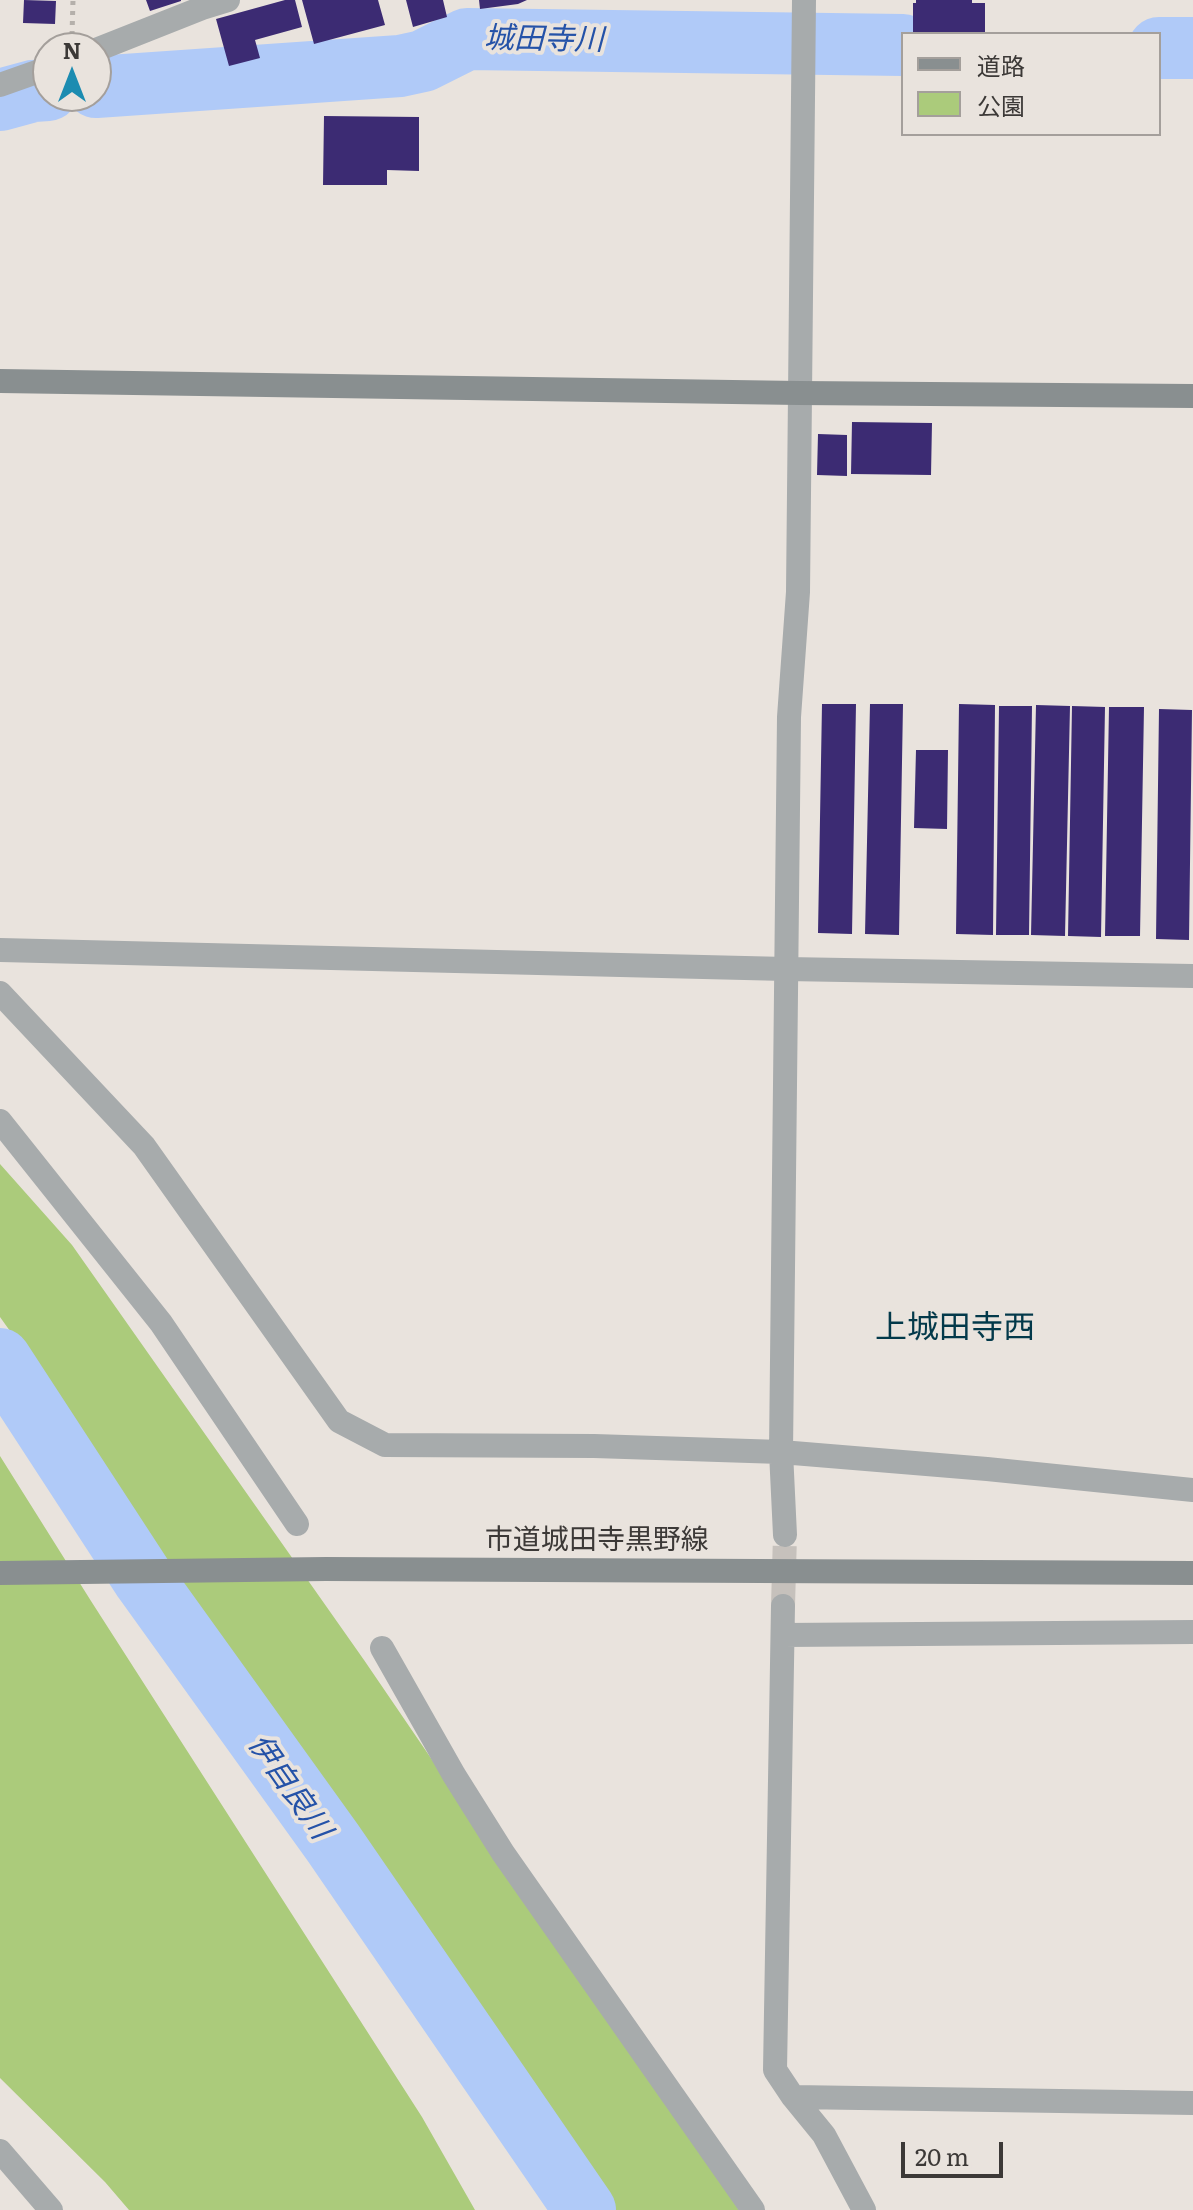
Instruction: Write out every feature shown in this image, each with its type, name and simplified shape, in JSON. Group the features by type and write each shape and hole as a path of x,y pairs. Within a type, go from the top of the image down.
{"street":[{"path":"112,44 228,0"},
{"path":"785,1535 781,1452 789,717 798,592 804,0"},
{"path":"0,85 32,74"},
{"path":"0,381 1193,396"},
{"path":"0,950 1193,976"},
{"path":"0,993 144,1146 339,1421 385,1445 594,1446 781,1452 1193,1490"},
{"path":"0,1121 161,1323 297,1524"},
{"name":"市道城田寺黒野線","path":"0,1573 326,1569 1193,1573"},
{"path":"783,1606 775,2070 824,2135 864,2210"},
{"path":"783,1635 1193,1632"},
{"path":"382,1648 454,1775 503,1853 753,2210"},
{"path":"793,2097 1193,2103"},
{"path":"0,2151 51,2210"}],"path":[{"path":"72,32 73,0"}],"green space":[{"path":"0,1164 72,1245 364,1660 739,2210 594,2210 407,1921 310,1789 75,1422 0,1317"},
{"path":"0,1456 422,2117 475,2210 129,2210 105,2182 0,2078"}],"building":[{"path":"24,0 56,1 55,24 23,23"},
{"path":"146,0 181,0 181,1 150,11"},
{"path":"295,0 302,27 255,40 260,58 229,66 216,19"},
{"path":"302,0 378,0 385,25 314,44"},
{"path":"406,0 443,0 447,17 413,27"},
{"path":"479,0 527,0 480,9"},
{"path":"916,0 972,0 972,3 985,3 985,32 913,32 913,3"},
{"path":"324,116 419,117 419,171 387,170 387,185 323,185"},
{"path":"852,422 932,423 931,475 851,474"},
{"path":"818,434 847,435 847,476 817,475"},
{"path":"822,704 856,704 852,934 818,933"},
{"path":"870,704 903,704 899,935 865,934"},
{"path":"959,704 995,705 993,935 956,934"},
{"path":"1036,705 1070,706 1065,936 1031,935"},
{"path":"999,706 1032,706 1029,935 996,935"},
{"path":"1072,706 1105,707 1101,937 1068,936"},
{"path":"1109,707 1144,707 1140,936 1105,936"},
{"path":"1159,709 1192,710 1189,940 1156,939"},
{"path":"916,750 948,750 947,829 914,828"}],"waterway":[{"name":"城田寺川","path":"112,86 400,66 423,61 467,39 901,45"},
{"name":"城田寺川","path":"1161,48 1193,48"},
{"name":"城田寺川","path":"0,100 32,91"},
{"name":"伊自良川","path":"0,1359 144,1580 333,1843 585,2210"}],"tunnel":[{"path":"783,1606 785,1535"}],"district":[{"name":"上城田寺西","path":"955,1329"}]}
